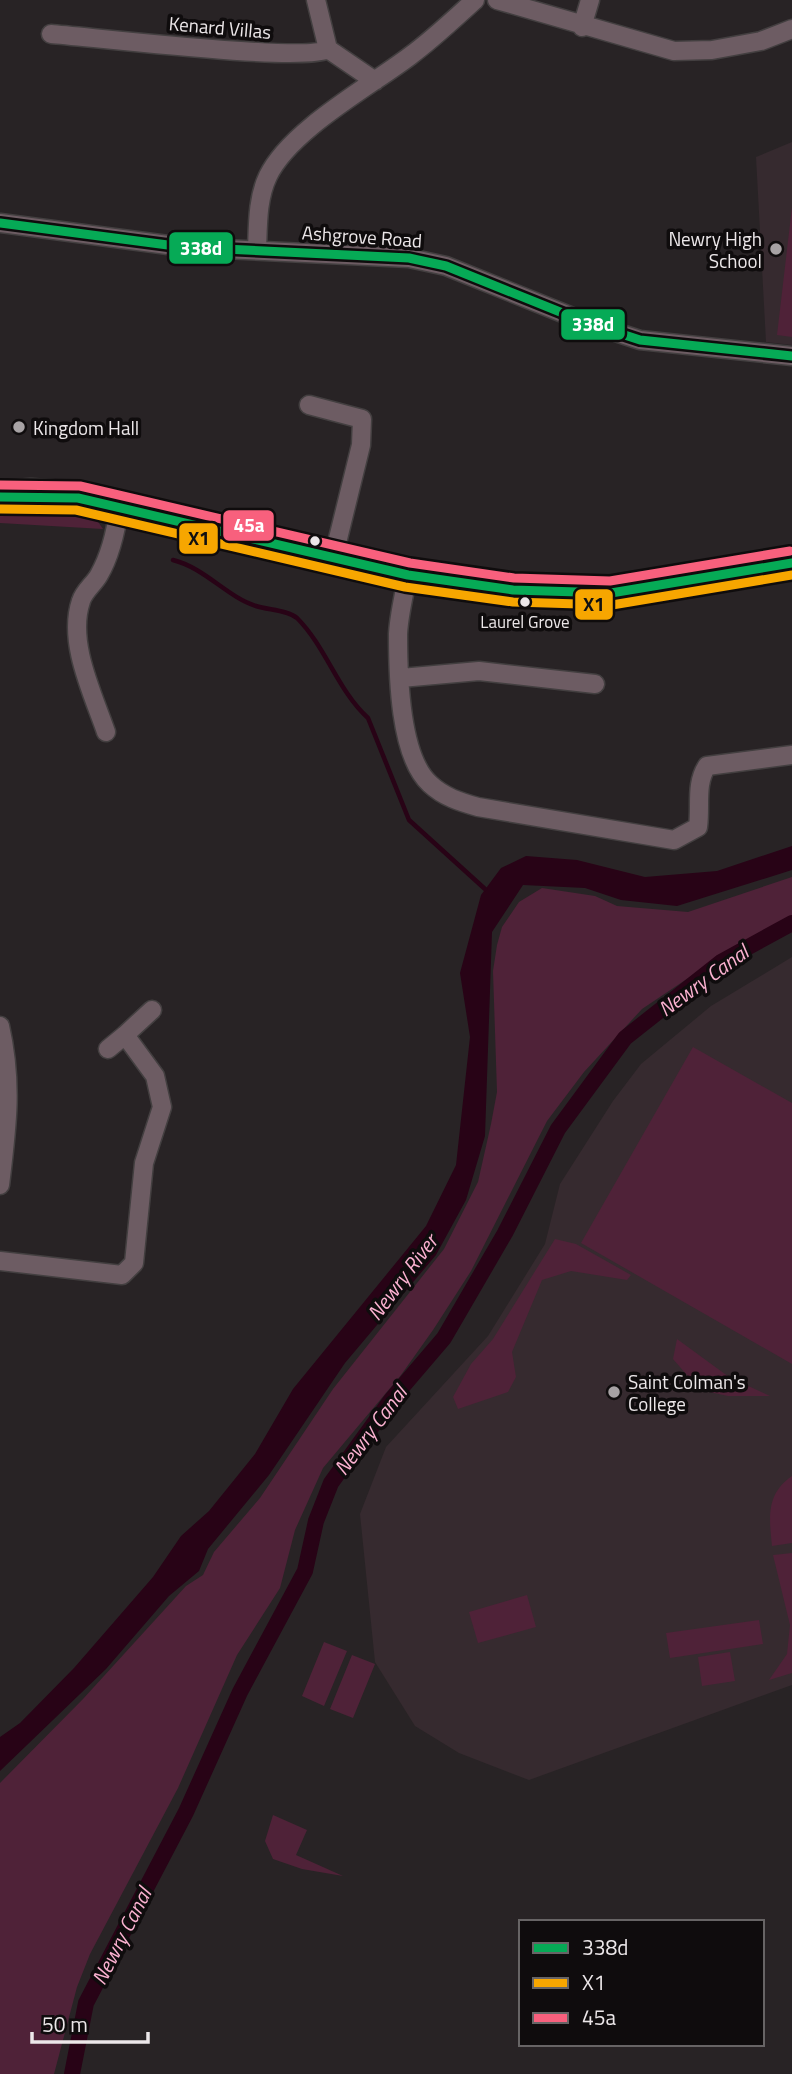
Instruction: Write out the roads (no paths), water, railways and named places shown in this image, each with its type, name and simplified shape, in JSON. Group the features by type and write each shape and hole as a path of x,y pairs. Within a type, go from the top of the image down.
{"highway":[{"path":"0,497 31,495 78,498 408,575 513,590 580,594 644,589 792,563"}],"street":[{"path":"316,0 328,49 375,81"},
{"path":"257,250 260,202 268,176 280,157 314,125 375,81 475,0"},
{"path":"497,0 582,27 674,51 712,50 761,41 792,29"},
{"path":"582,27 590,0"},
{"name":"Kenard Villas","path":"51,34 270,53 308,54 328,49"},
{"name":"Ashgrove Road","path":"0,223 121,241 409,258 446,266 585,322 640,340 792,356"},
{"path":"309,405 362,419 361,445 333,559"},
{"path":"106,732 86,671 75,622 82,598 99,576 113,544 119,508"},
{"path":"408,575 398,632 405,730 415,762 428,783 452,799 478,807 674,840 698,827 701,809 699,778 707,766 792,755"},
{"path":"401,678 479,671 595,684"},
{"path":"108,1049 152,1010"},
{"path":"0,1026 9,1114 0,1185"},
{"path":"0,1261 122,1275 134,1263 144,1163 162,1107 155,1076 125,1035"}],"water":[{"name":"Newry River","path":"792,846 792,870 677,906 621,900 585,888 523,885 492,932 485,1136 466,1200 436,1255 345,1363 269,1475 208,1549 199,1571 169,1596 106,1669 0,1771 0,1737 20,1723 74,1668 153,1577 181,1536 209,1511 255,1454 293,1389 426,1226 456,1165 470,1037 460,973 481,895 501,868 526,856 577,860 645,877 717,871"}],"waterway":[{"path":"173,560 195,569 245,602 288,613 297,618 316,642 348,695 368,718 409,820 485,889"},
{"name":"Newry Canal","path":"72,2074 86,2003 186,1812 240,1692 305,1571 316,1521 331,1483 391,1400 444,1338 505,1233 558,1129 625,1038 721,962 792,923"}],"place":[{"name":"Newry High School","path":"776,249"},
{"name":"Kingdom Hall","path":"19,427"},
{"name":"Laurel Grove","path":"525,602"},
{"name":"Saint Colman's College","path":"614,1392"}]}
